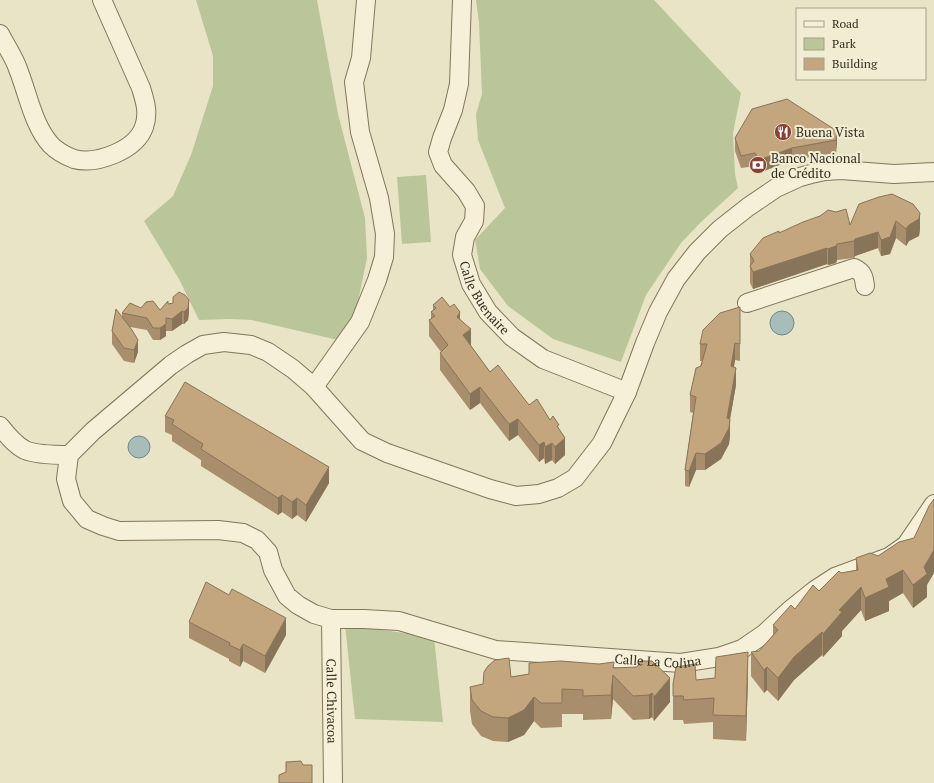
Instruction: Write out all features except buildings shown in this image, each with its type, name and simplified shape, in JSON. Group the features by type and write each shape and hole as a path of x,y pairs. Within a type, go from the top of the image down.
{"street":[{"path":"0,34 18,67 38,126 50,144 66,156 75,159 96,159 115,153 133,143 144,128 147,116 146,102 102,0"},
{"path":"314,387 360,322 378,280 384,257 385,234 379,198 360,132 354,82 361,58 366,0"},
{"name":"Calle Buenaire","path":"462,0 459,84 453,110 438,152 443,165 466,191 475,206 474,222 465,237 462,255 471,284 488,312 512,337 543,359 627,392"},
{"path":"0,426 9,438 25,450 52,455 69,455 93,431 187,354 203,345 224,342 251,345 268,352 281,360 314,387 362,442 387,453 490,489 516,496 539,494 558,488 575,478 602,443 627,392 658,312 676,279 697,252 720,229 748,207 776,188 800,177 825,171 841,170 901,174 934,172"},
{"path":"747,303 854,268 860,270 863,275 865,286"},
{"name":"Calle La Colina","path":"69,455 66,479 72,501 87,519 118,531 218,530 243,533 257,540 268,552 273,570 287,596 298,606 314,614 331,619 399,621 496,650 681,663 719,657 742,649 764,634 815,590 835,577 889,557 906,545 934,504"},
{"name":"Calle Chivacoa","path":"331,619 333,783"}],"green space":[{"path":"196,0 317,0 338,114 365,218 367,258 355,316 342,341 252,320 199,320 179,279 144,221 173,196 191,155 213,86 213,56"},
{"path":"476,0 654,0 741,93 733,133 735,174 738,188 681,243 646,295 621,362 553,339 508,306 480,269 475,240 505,208 478,140 476,114 482,94 479,23"},
{"path":"426,175 431,242 402,244 397,177"},
{"path":"345,625 434,637 443,722 355,719"}],"water":[{"path":"782,311 791,314 794,323 791,332 782,335 773,332 770,323 773,314"},
{"path":"135,436 143,436 150,443 150,451 143,458 135,458 128,451 128,443"}],"place":[{"name":"Buena Vista","path":"783,132"},
{"name":"Banco Nacional de Crédito","path":"758,165"}]}
